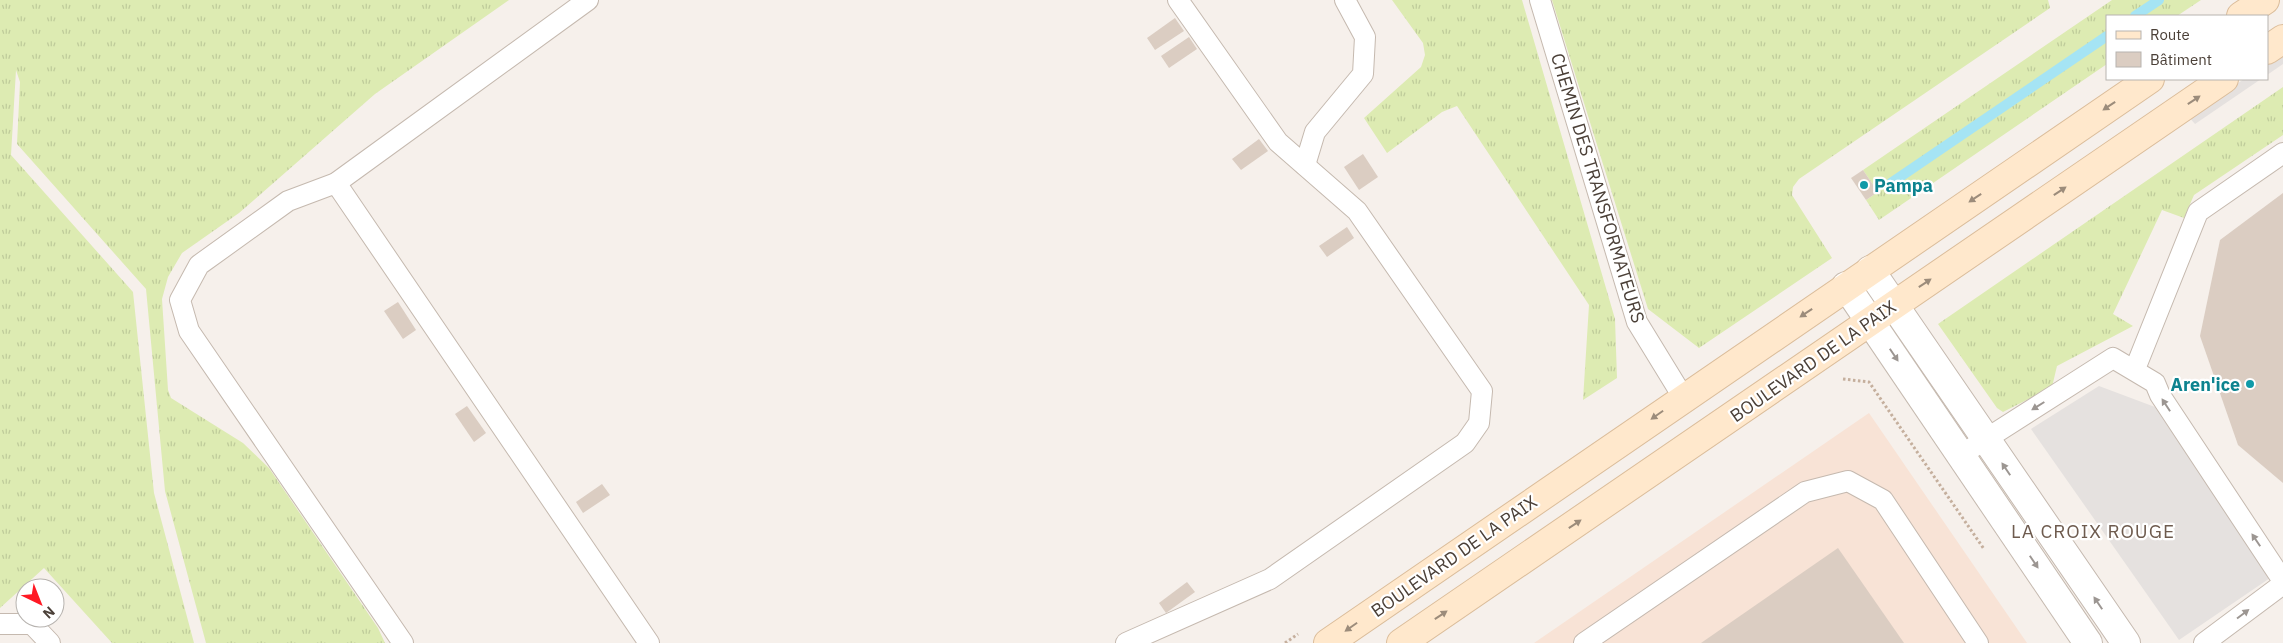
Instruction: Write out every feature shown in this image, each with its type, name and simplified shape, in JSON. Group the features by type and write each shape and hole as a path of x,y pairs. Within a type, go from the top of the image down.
{"main road":[{"path":"2242,15 2265,0"},
{"path":"2268,49 2283,39"},
{"name":"BOULEVARD DE LA PAIX","path":"1328,643 1683,397 2149,80"},
{"name":"BOULEVARD DE LA PAIX","path":"1401,643 2223,80"}],"street":[{"path":"1870,270 2126,643"},
{"path":"1846,286 2088,643"}],"lane":[{"path":"403,643 189,331 180,300 199,264 288,201 336,183 588,0"},
{"path":"1126,643 1270,579 1465,443 1479,423 1482,391 1357,211 1278,142 1178,0"},
{"path":"1305,166 1314,132 1363,74 1365,37 1345,0"},
{"name":"CHEMIN DES TRANSFORMATEURS","path":"1540,0 1636,322 1683,397"},
{"path":"2135,369 2198,212 2283,153"},
{"path":"336,183 649,643"},
{"path":"1961,455 2114,358 2135,369 2155,383 2160,395 2283,583 2204,643"},
{"path":"1584,643 1804,492 1848,481 1883,500 1978,643"},
{"path":"0,624 32,624 50,643"}],"path":[{"path":"1835,378 1869,382 1987,553"}],"shaded area":[{"path":"2283,52 2283,64 2268,74 2268,62"},
{"path":"2243,80 2260,80 2195,124 2189,117"},
{"path":"2099,386 2155,407 2270,578 2179,640 2031,429"},
{"path":"1869,413 2027,643 1534,643"}],"green space":[{"path":"0,0 509,0 375,94 239,213 182,253 168,277 162,299 168,390 171,398 243,443 269,468 378,628 385,643 206,643 165,491 146,289 17,144 20,82 16,70 11,155 133,292 154,493 194,643 112,643 65,591 65,578 53,578 44,568 33,578 15,578 15,594 0,608"},
{"path":"1392,0 1522,0 1615,319 1617,378 1583,400 1589,305 1457,106 1442,112 1387,153 1364,118 1421,67 1425,55 1423,43"},
{"path":"1552,0 2048,0 2050,8 1799,179 1793,187 1792,195 1832,258 1699,348 1648,309"},
{"path":"2112,0 2201,0 2178,15 2106,15 2106,65 1879,220 1866,200 1878,192 1863,170"},
{"path":"2283,87 2283,135 2194,195 2184,218 2162,210 2113,314 2133,326 2057,366 2052,387 2003,412 1997,408 1938,324"}],"building":[{"path":"1175,18 1184,31 1155,50 1147,38"},
{"path":"1189,37 1197,49 1169,68 1161,56"},
{"path":"1259,139 1268,151 1241,170 1232,159"},
{"path":"1363,154 1378,177 1359,190 1344,167"},
{"name":"Pampa","path":"1863,170 1878,192 1866,200 1851,178"},
{"name":"Aren'ice","path":"2283,193 2283,483 2238,445 2200,336 2220,240"},
{"path":"1347,227 1354,238 1327,257 1319,246"},
{"path":"398,302 416,330 403,339 384,311"},
{"path":"467,406 486,433 474,442 455,414"},
{"path":"602,484 610,495 583,513 576,502"},
{"path":"1838,548 1904,643 1701,643"},
{"path":"1187,582 1195,592 1166,613 1159,603"}],"waterway":[{"path":"2136,15 2159,0"},
{"path":"1891,183 2106,37"}],"place":[{"name":"Pampa","path":"1864,185"},
{"name":"Aren'ice","path":"2250,384"}],"district":[{"name":"LA CROIX ROUGE","path":"2093,531"}]}
